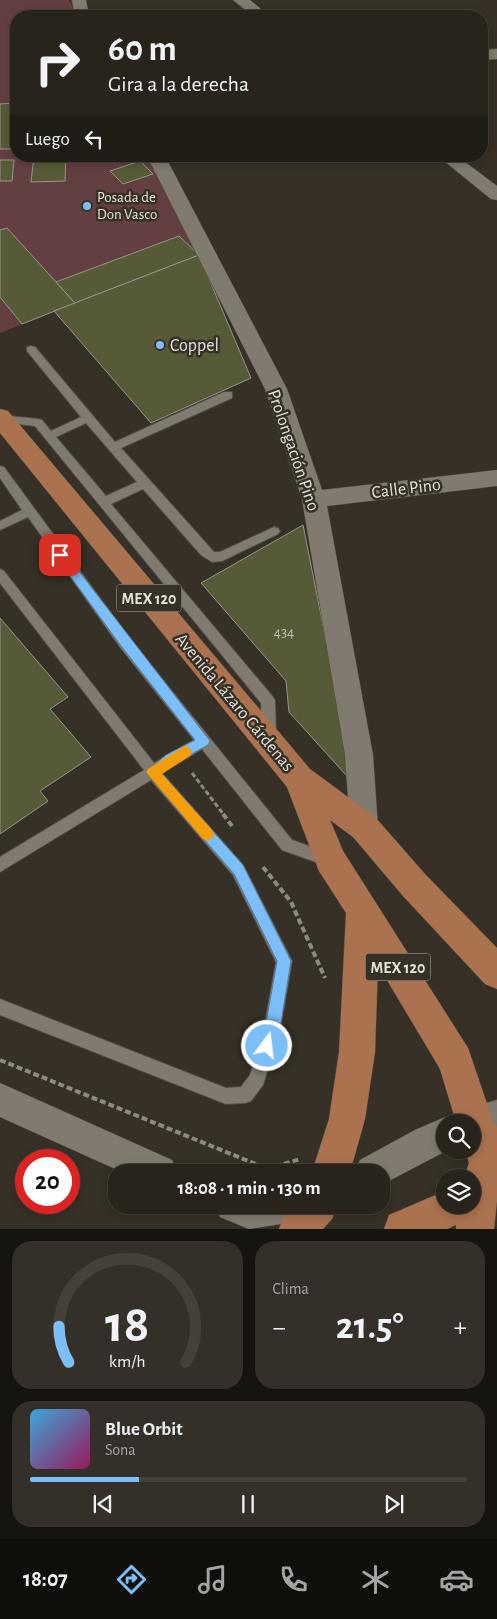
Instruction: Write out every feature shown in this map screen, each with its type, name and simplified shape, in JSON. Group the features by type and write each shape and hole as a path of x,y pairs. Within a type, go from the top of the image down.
{"main road":[{"name":"Avenida Lázaro Cárdenas","path":"1,418 299,779 364,827 414,885 497,972"},
{"name":"Avenida Lázaro Cárdenas","path":"299,779 330,860 363,910 455,1061 475,1163"},
{"path":"319,1164 347,1119 357,1052 363,910"},
{"path":"403,1229 475,1163"},
{"path":"298,1229 310,1214"}],"street":[{"path":"240,0 254,10"},
{"name":"Prolongación Pino","path":"159,162 276,389 314,499 359,754 364,827"},
{"path":"454,162 496,193"},
{"name":"Calle Pino","path":"314,499 497,478"},
{"path":"0,1100 142,1164"},
{"path":"387,1164 427,1142 475,1163"}],"lane":[{"path":"31,349 88,418 205,552 212,557 222,556 274,531"},
{"path":"113,447 228,395"},
{"path":"1,418 38,423 104,502 268,701 269,743"},
{"path":"49,436 88,418"},
{"path":"0,470 28,512 125,642 287,845 330,860"},
{"path":"104,502 146,483"},
{"path":"0,526 28,512"},
{"path":"0,574 153,772 238,870 284,961 272,1029 256,1079 244,1095 226,1096 0,1008"},
{"path":"0,865 153,772 171,759 204,741"}],"path":[{"path":"0,1060 256,1164"}],"shaded area":[{"name":"Posada de Don Vasco","path":"0,0 69,0 74,10 10,10 10,162 153,162 199,255 0,333"}],"building":[{"path":"10,103 10,149 0,149 0,104"},
{"path":"0,160 14,162 12,181 0,181"},
{"path":"33,162 66,162 65,181 31,182"},
{"path":"141,162 153,174 123,184 110,171"},
{"path":"7,228 75,303 22,324 0,297 0,230"},
{"path":"179,236 199,255 75,303 56,282"},
{"name":"Coppel","path":"199,255 251,378 151,423 54,311"},
{"path":"303,525 355,785 289,712 286,681 201,583"},
{"path":"0,618 68,697 50,709 91,757 40,791 48,801 0,834"}],"slow traffic":[{"path":"186,751 153,772 207,835"}],"place":[{"name":"Posada de Don Vasco","path":"87,206"},
{"name":"Coppel","path":"160,345"}],"route":[{"path":"60,555 125,642 204,741 171,759 153,772 238,870 284,961 272,1029 267,1046"}]}
